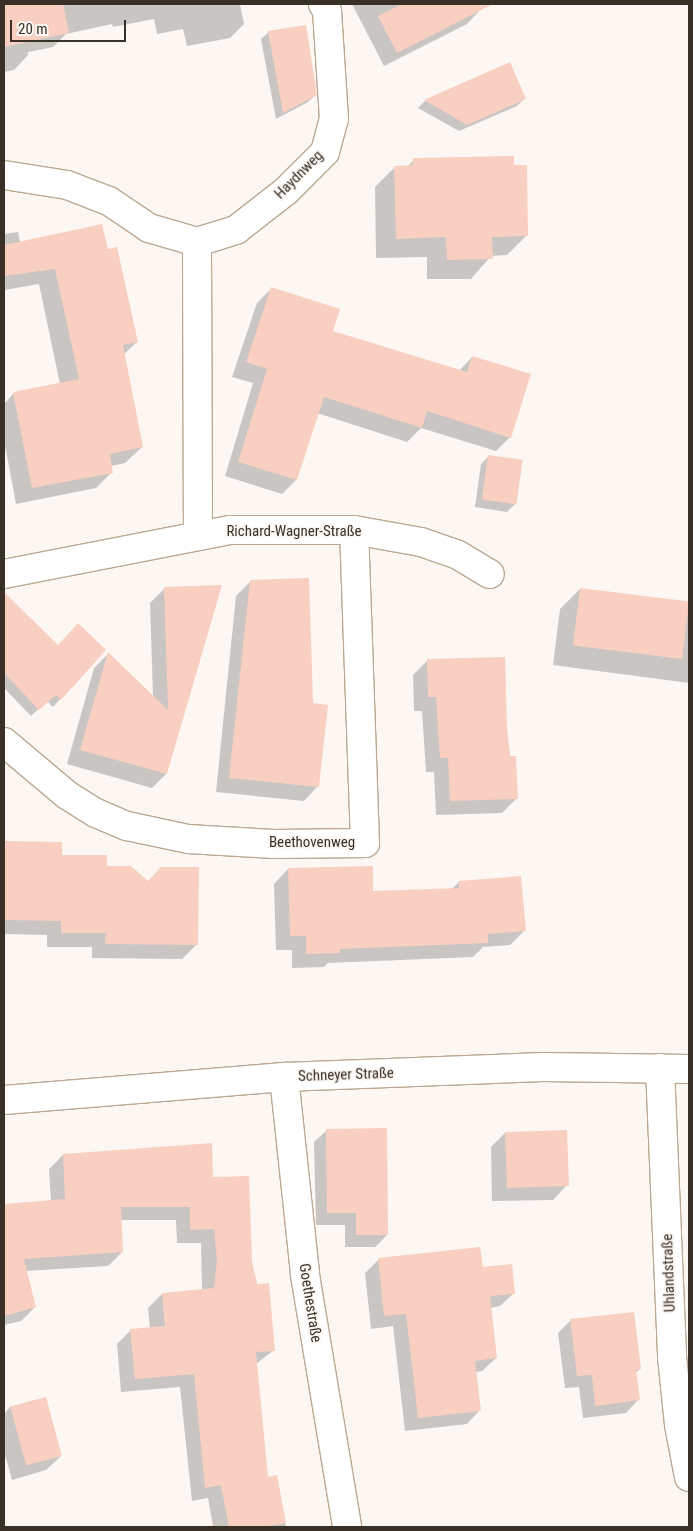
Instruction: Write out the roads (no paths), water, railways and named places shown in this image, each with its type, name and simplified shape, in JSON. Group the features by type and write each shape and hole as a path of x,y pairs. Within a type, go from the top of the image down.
{"street":[{"name":"Haydnweg","path":"197,242 236,230 286,191 325,152 334,119 327,11 324,4"},
{"path":"4,176 67,186 109,201 149,228 197,242 198,535"},
{"name":"Richard-Wagner-Straße","path":"4,574 230,530 354,530 421,542 458,556 490,574"},
{"name":"Beethovenweg","path":"4,742 67,795 96,813 127,826 188,839 274,844 365,842 354,530"},
{"name":"Schneyer Straße","path":"4,1100 284,1077 543,1067 689,1069"},
{"name":"Uhlandstraße","path":"660,1068 672,1357 679,1425 689,1477"},
{"name":"Goethestraße","path":"284,1077 305,1275 348,1527"}]}
